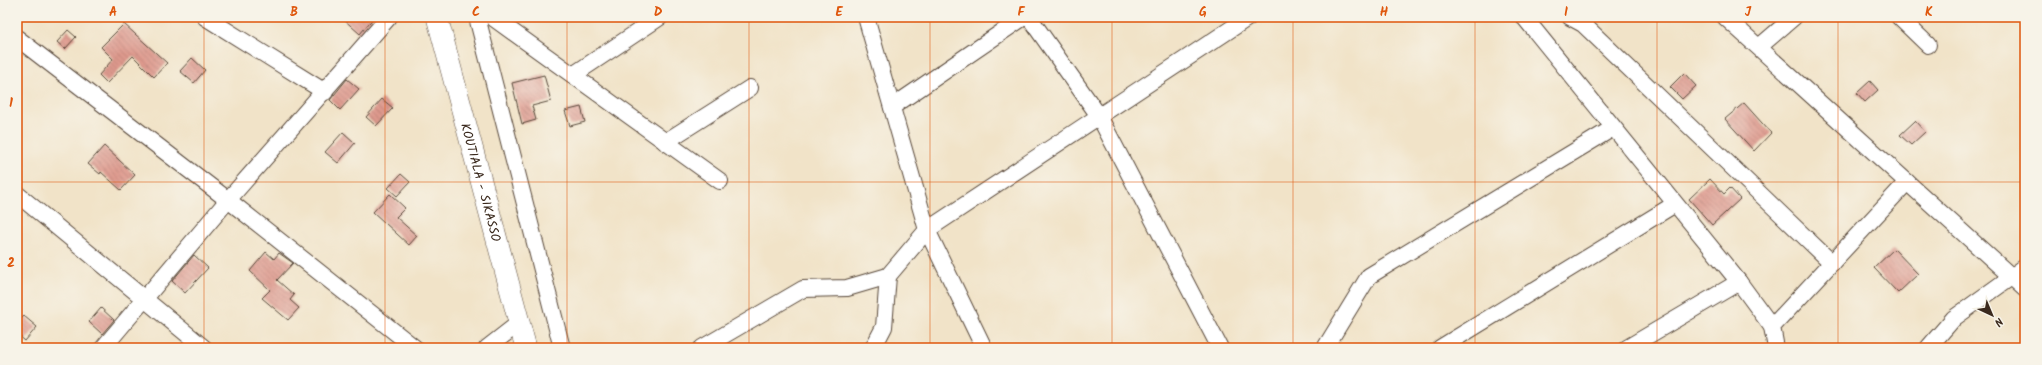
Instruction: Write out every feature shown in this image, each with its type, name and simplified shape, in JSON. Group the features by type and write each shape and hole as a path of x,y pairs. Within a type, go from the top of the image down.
{"main road":[{"name":"KOUTIALA - SIKASSO","path":"437,17 526,348"}],"street":[{"path":"205,17 325,92"},
{"path":"103,348 228,200 325,92 389,17"},
{"path":"477,17 562,348"},
{"path":"492,17 720,182"},
{"path":"573,75 660,17"},
{"path":"866,17 927,230 984,348"},
{"path":"892,108 1024,17"},
{"path":"1029,17 1099,116 1220,348"},
{"path":"702,348 803,289 847,288 888,276 927,230 1249,17"},
{"path":"1524,17 1739,282 1772,327 1776,348"},
{"path":"1570,17 1583,24 1832,263"},
{"path":"1725,17 2025,289"},
{"path":"1758,47 1794,17"},
{"path":"1900,17 1928,45"},
{"path":"17,38 228,200 415,348"},
{"path":"665,142 750,88"},
{"path":"1324,348 1369,276 1613,128"},
{"path":"1772,327 1907,182"},
{"path":"17,194 204,348"},
{"path":"1440,348 1675,204"},
{"path":"1928,348 1954,318 2025,267"},
{"path":"873,348 884,327 888,276"},
{"path":"1627,348 1739,282"},
{"path":"487,348 519,323"}],"building":[{"path":"341,17 374,17 360,34"},
{"path":"124,24 167,63 154,77 133,56 107,83 99,75 113,59 101,47"},
{"path":"68,30 76,37 65,49 57,42"},
{"path":"192,58 205,70 194,83 180,71"},
{"path":"1684,73 1696,86 1682,99 1670,87"},
{"path":"544,75 551,101 532,106 536,120 522,124 512,83"},
{"path":"347,79 359,89 340,110 330,100"},
{"path":"1870,81 1878,90 1865,102 1857,93"},
{"path":"382,99 393,108 376,126 366,117"},
{"path":"1744,103 1771,133 1754,151 1725,119"},
{"path":"581,107 585,122 570,126 565,111"},
{"path":"1915,121 1925,132 1911,145 1900,135"},
{"path":"343,132 355,143 338,163 325,152"},
{"path":"104,146 135,175 121,190 101,172 100,174 88,164"},
{"path":"401,174 410,182 397,196 388,188"},
{"path":"1710,179 1724,194 1730,188 1740,199 1712,225 1689,199"},
{"path":"390,194 405,208 396,217 417,236 409,245 373,212"},
{"path":"1894,249 1918,274 1898,293 1874,268"},
{"path":"266,252 274,259 279,253 293,263 277,280 294,295 290,300 299,308 288,320 262,298 270,290 250,271"},
{"path":"194,255 208,268 185,293 172,281"},
{"path":"101,308 114,320 102,334 89,322"},
{"path":"24,316 37,327 25,341 17,334 17,323"}]}
